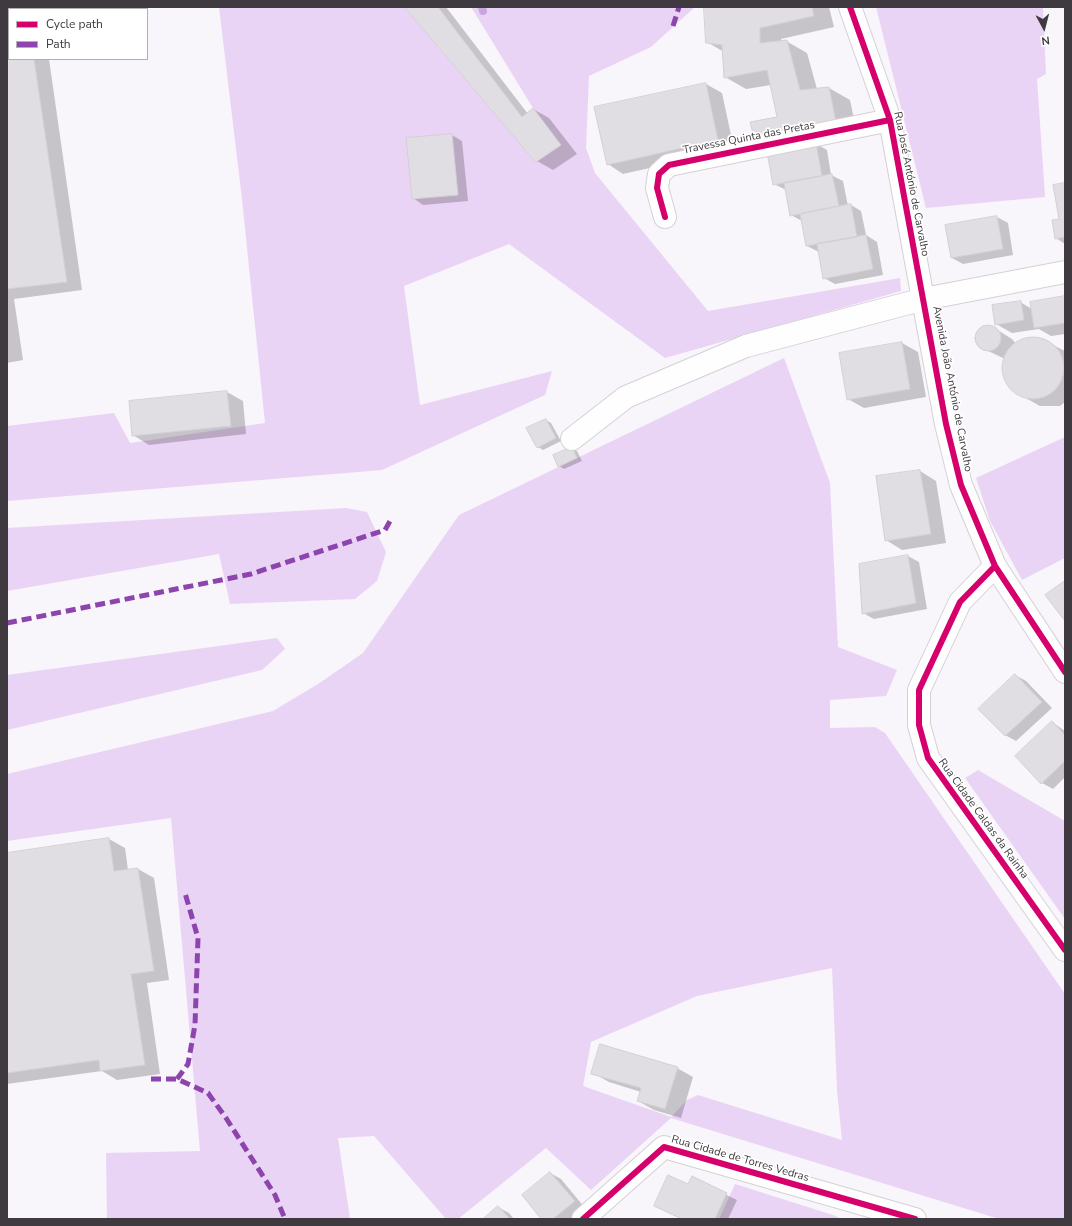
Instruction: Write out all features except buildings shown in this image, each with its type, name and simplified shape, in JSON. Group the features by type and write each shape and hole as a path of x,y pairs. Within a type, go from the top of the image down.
{"street":[{"name":"Rua José António de Carvalho","path":"850,7 890,120 924,299"},
{"name":"Travessa Quinta das Pretas","path":"665,217 657,188 659,174 668,165 890,120"},
{"path":"572,439 626,397 746,346 924,299 1065,272"},
{"name":"Avenida João António de Carvalho","path":"924,299 946,424 961,485 995,566 1065,672"},
{"name":"Rua Cidade Caldas da Rainha","path":"995,566 960,602 919,690 919,726 928,758 1065,950"},
{"name":"Rua Cidade de Torres Vedras","path":"583,1219 664,1147 865,1213 915,1219"}],"shaded area":[{"path":"219,7 405,7 536,162 561,145 533,108 471,7 695,7 651,47 589,76 586,148 595,173 708,311 900,278 901,291 665,358 509,244 404,286 420,405 552,371 545,395 382,470 7,501 7,426 114,413 130,443 265,423 242,199"},
{"path":"876,7 1043,7 1046,74 1037,79 1045,197 926,208"},
{"path":"784,358 830,483 838,647 897,670 886,696 830,700 830,728 875,727 885,733 1065,994 1065,1219 999,1219 671,1118 591,1190 546,1148 458,1219 446,1219 374,1136 338,1138 350,1219 107,1219 106,1153 200,1151 171,818 7,841 7,774 273,711 318,684 363,653 459,515","holes":["832,968 837,1090 842,1140 698,1095 687,1100 671,1117 583,1086 591,1042 697,996"]},
{"path":"1065,437 1065,558 1022,580 990,521 976,478"},
{"path":"346,508 367,512 386,552 377,581 355,599 230,604 219,554 7,591 7,528"},
{"path":"277,638 285,649 262,670 7,730 7,675"},
{"path":"978,770 1065,821 1065,919 965,778"},
{"path":"735,1184 833,1215 842,1219 719,1219"}],"waterway":[{"path":"482,7 483,11"}],"marked path":[{"path":"673,26 679,7"},
{"path":"7,623 251,574 385,530 390,521"},
{"path":"177,1079 188,1064 195,1025 198,938 185,893"},
{"path":"151,1079 177,1079 208,1093 226,1118 275,1195 285,1219"}],"cycle path":[{"path":"850,7 890,120 946,424 961,485 995,566 1065,672"},
{"path":"665,217 657,188 659,174 669,165 890,120"},
{"path":"995,566 960,602 919,690 919,725 928,758 1065,950"},
{"path":"583,1219 664,1147 915,1219"}]}
